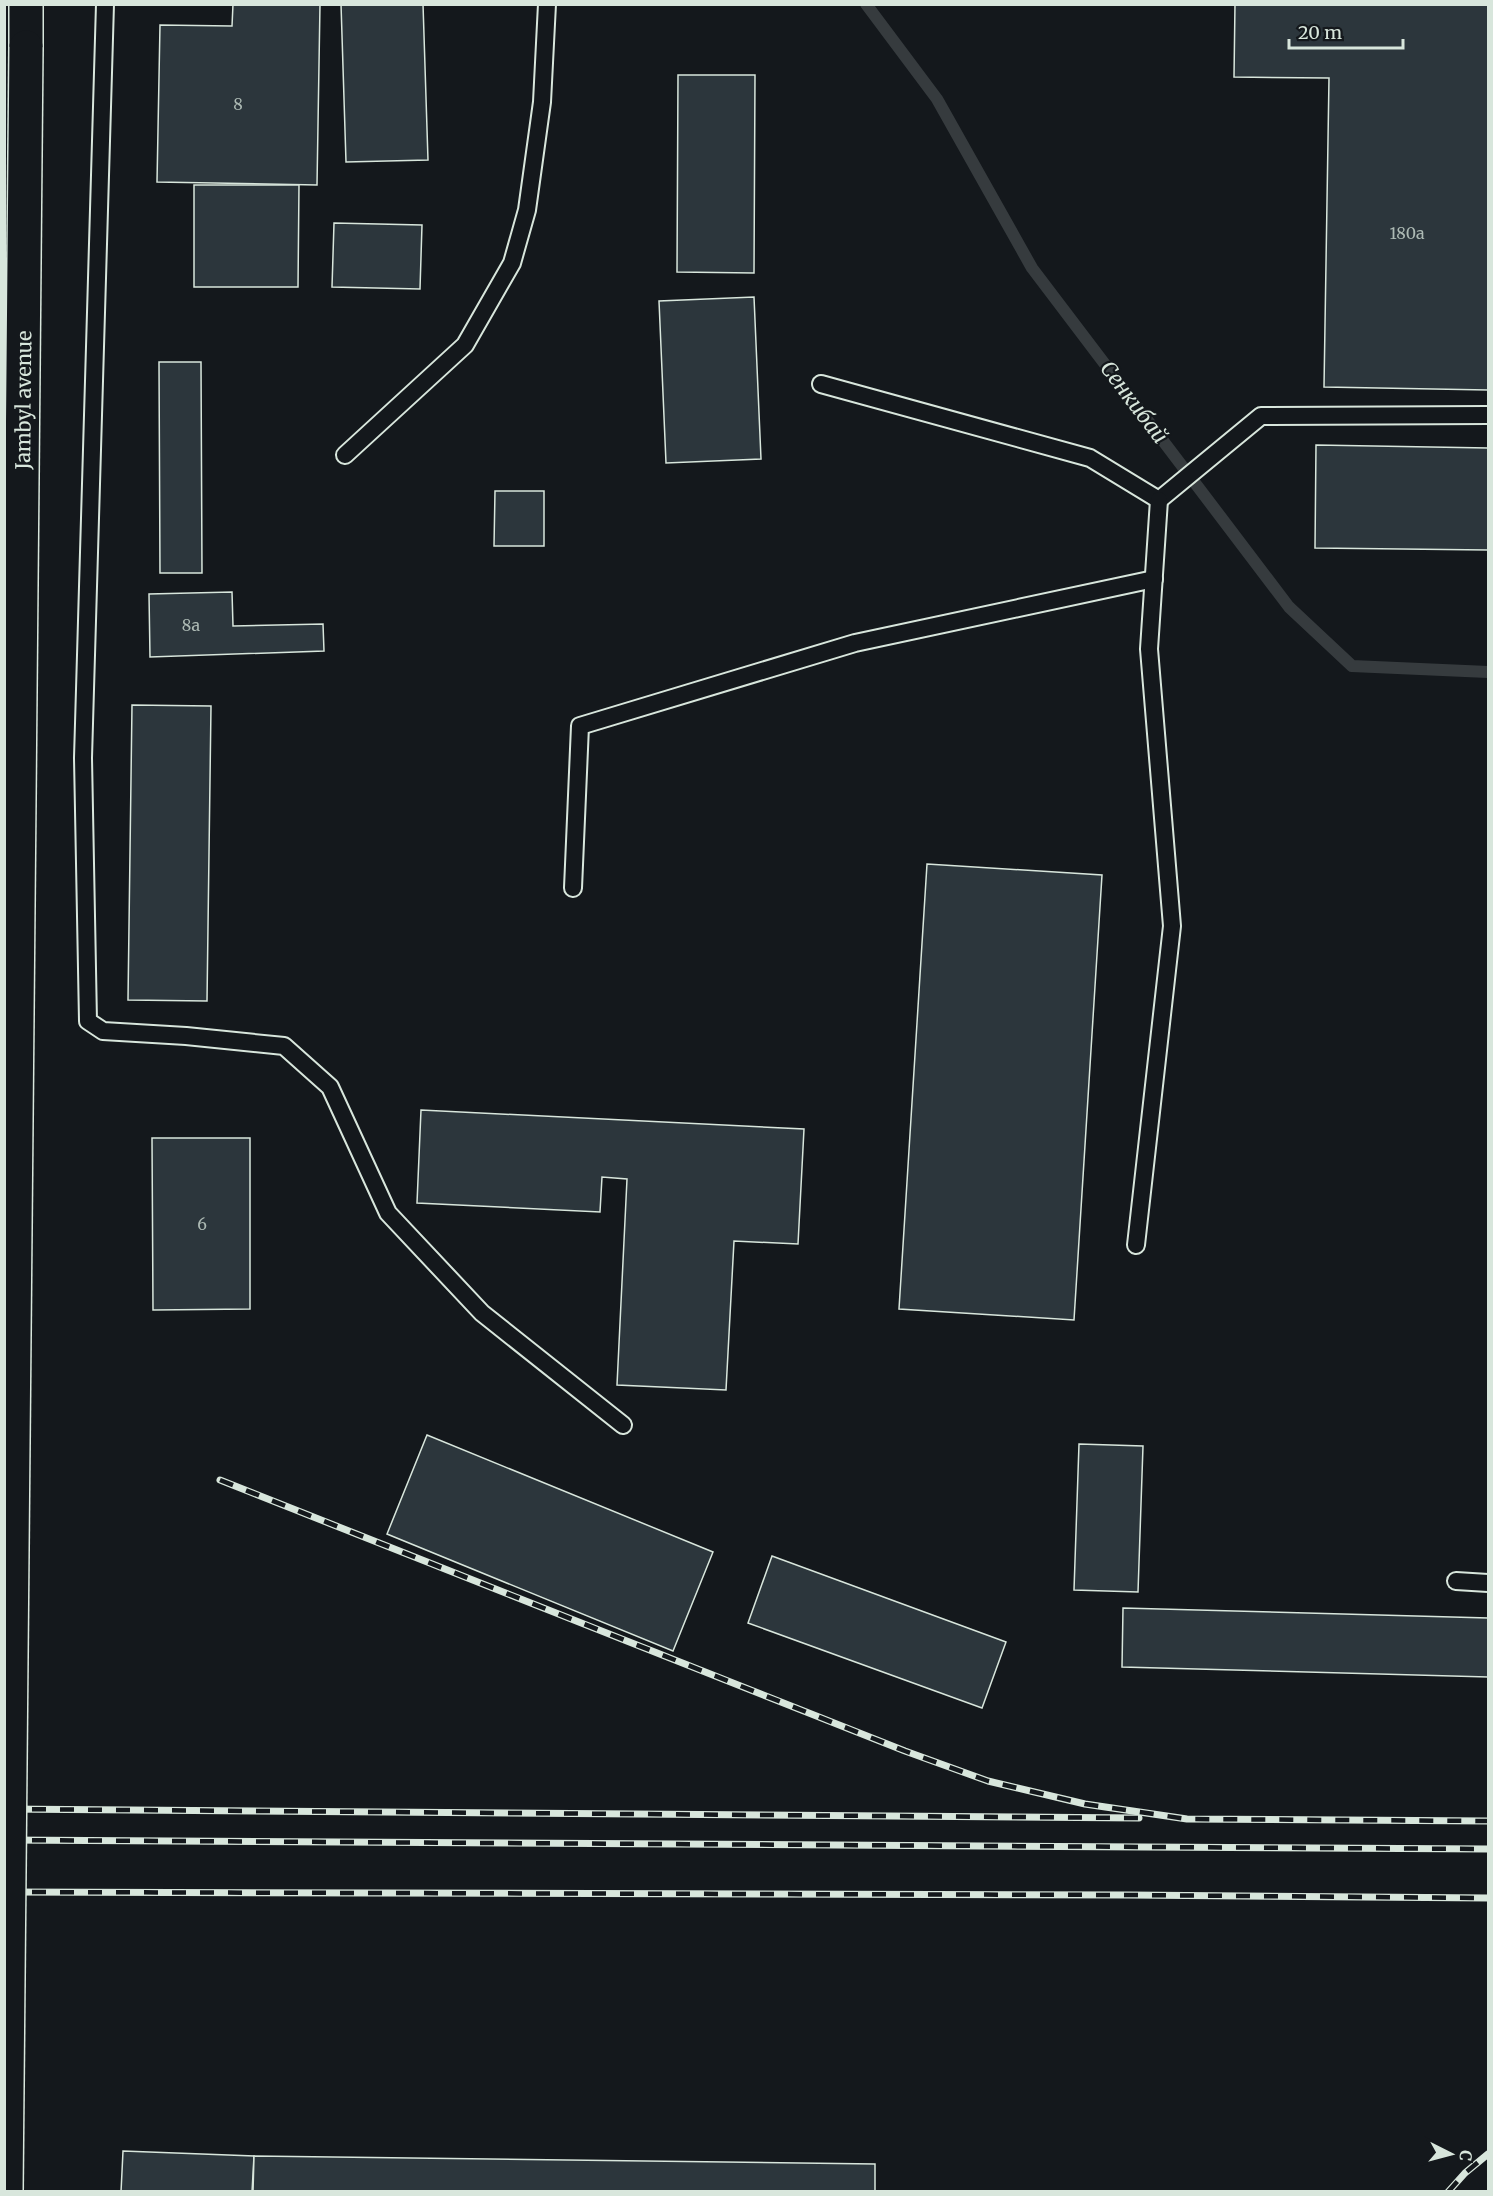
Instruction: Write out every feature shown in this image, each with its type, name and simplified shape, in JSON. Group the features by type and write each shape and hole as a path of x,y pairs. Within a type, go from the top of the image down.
{"main road":[{"name":"Jambyl avenue","path":"6,2192 26,4"}],"lane":[{"path":"105,4 83,758 88,1021 104,1031 186,1036 284,1046 330,1087 388,1214 482,1313 623,1425"},
{"path":"345,455 465,345 512,263 527,210 542,102 547,4"},
{"path":"821,384 1090,458 1159,500"},
{"path":"1136,1245 1172,926 1149,649 1159,500 1261,416 1488,415"},
{"path":"573,888 580,726 855,643 1154,579"},
{"path":"1456,1581 1488,1583"}],"building":[{"path":"233,4 320,4 317,185 157,182 160,25 232,26"},
{"path":"341,4 423,4 428,160 346,162"},
{"path":"1235,4 1488,5 1488,390 1324,387 1329,78 1234,77"},
{"path":"678,75 755,75 754,273 677,272"},
{"path":"194,185 299,185 298,287 194,287"},
{"path":"334,223 422,225 420,289 332,287"},
{"path":"754,297 761,459 666,463 659,301"},
{"path":"159,362 201,362 202,573 160,573"},
{"path":"1316,445 1488,448 1488,550 1315,548"},
{"path":"495,491 544,491 544,546 494,546"},
{"path":"232,592 233,626 323,624 324,651 150,657 149,594"},
{"path":"132,705 211,706 207,1001 128,1000"},
{"path":"927,864 1102,875 1074,1320 899,1309"},
{"path":"421,1110 804,1129 798,1244 734,1241 726,1390 617,1385 627,1179 602,1177 600,1212 417,1203"},
{"path":"152,1138 250,1138 250,1309 153,1310"},
{"path":"427,1435 713,1552 673,1651 387,1534"},
{"path":"1079,1444 1143,1446 1138,1592 1074,1590"},
{"path":"772,1556 1006,1642 982,1708 748,1623"},
{"path":"1123,1608 1488,1618 1488,1677 1122,1667"},
{"path":"123,2151 254,2156 252,2192 121,2192"},
{"path":"254,2156 875,2164 875,2192 253,2192"}],"waterway":[{"name":"Сенкибай","path":"866,4 937,99 1032,268 1289,607 1352,666 1488,672"}],"railway":[{"path":"220,1480 905,1751 988,1781 1085,1804 1187,1819 1488,1821"},
{"path":"4,1809 1139,1818"},
{"path":"4,1840 1488,1849"},
{"path":"4,1892 1488,1898"},
{"path":"1448,2192 1465,2173 1488,2154"}]}
